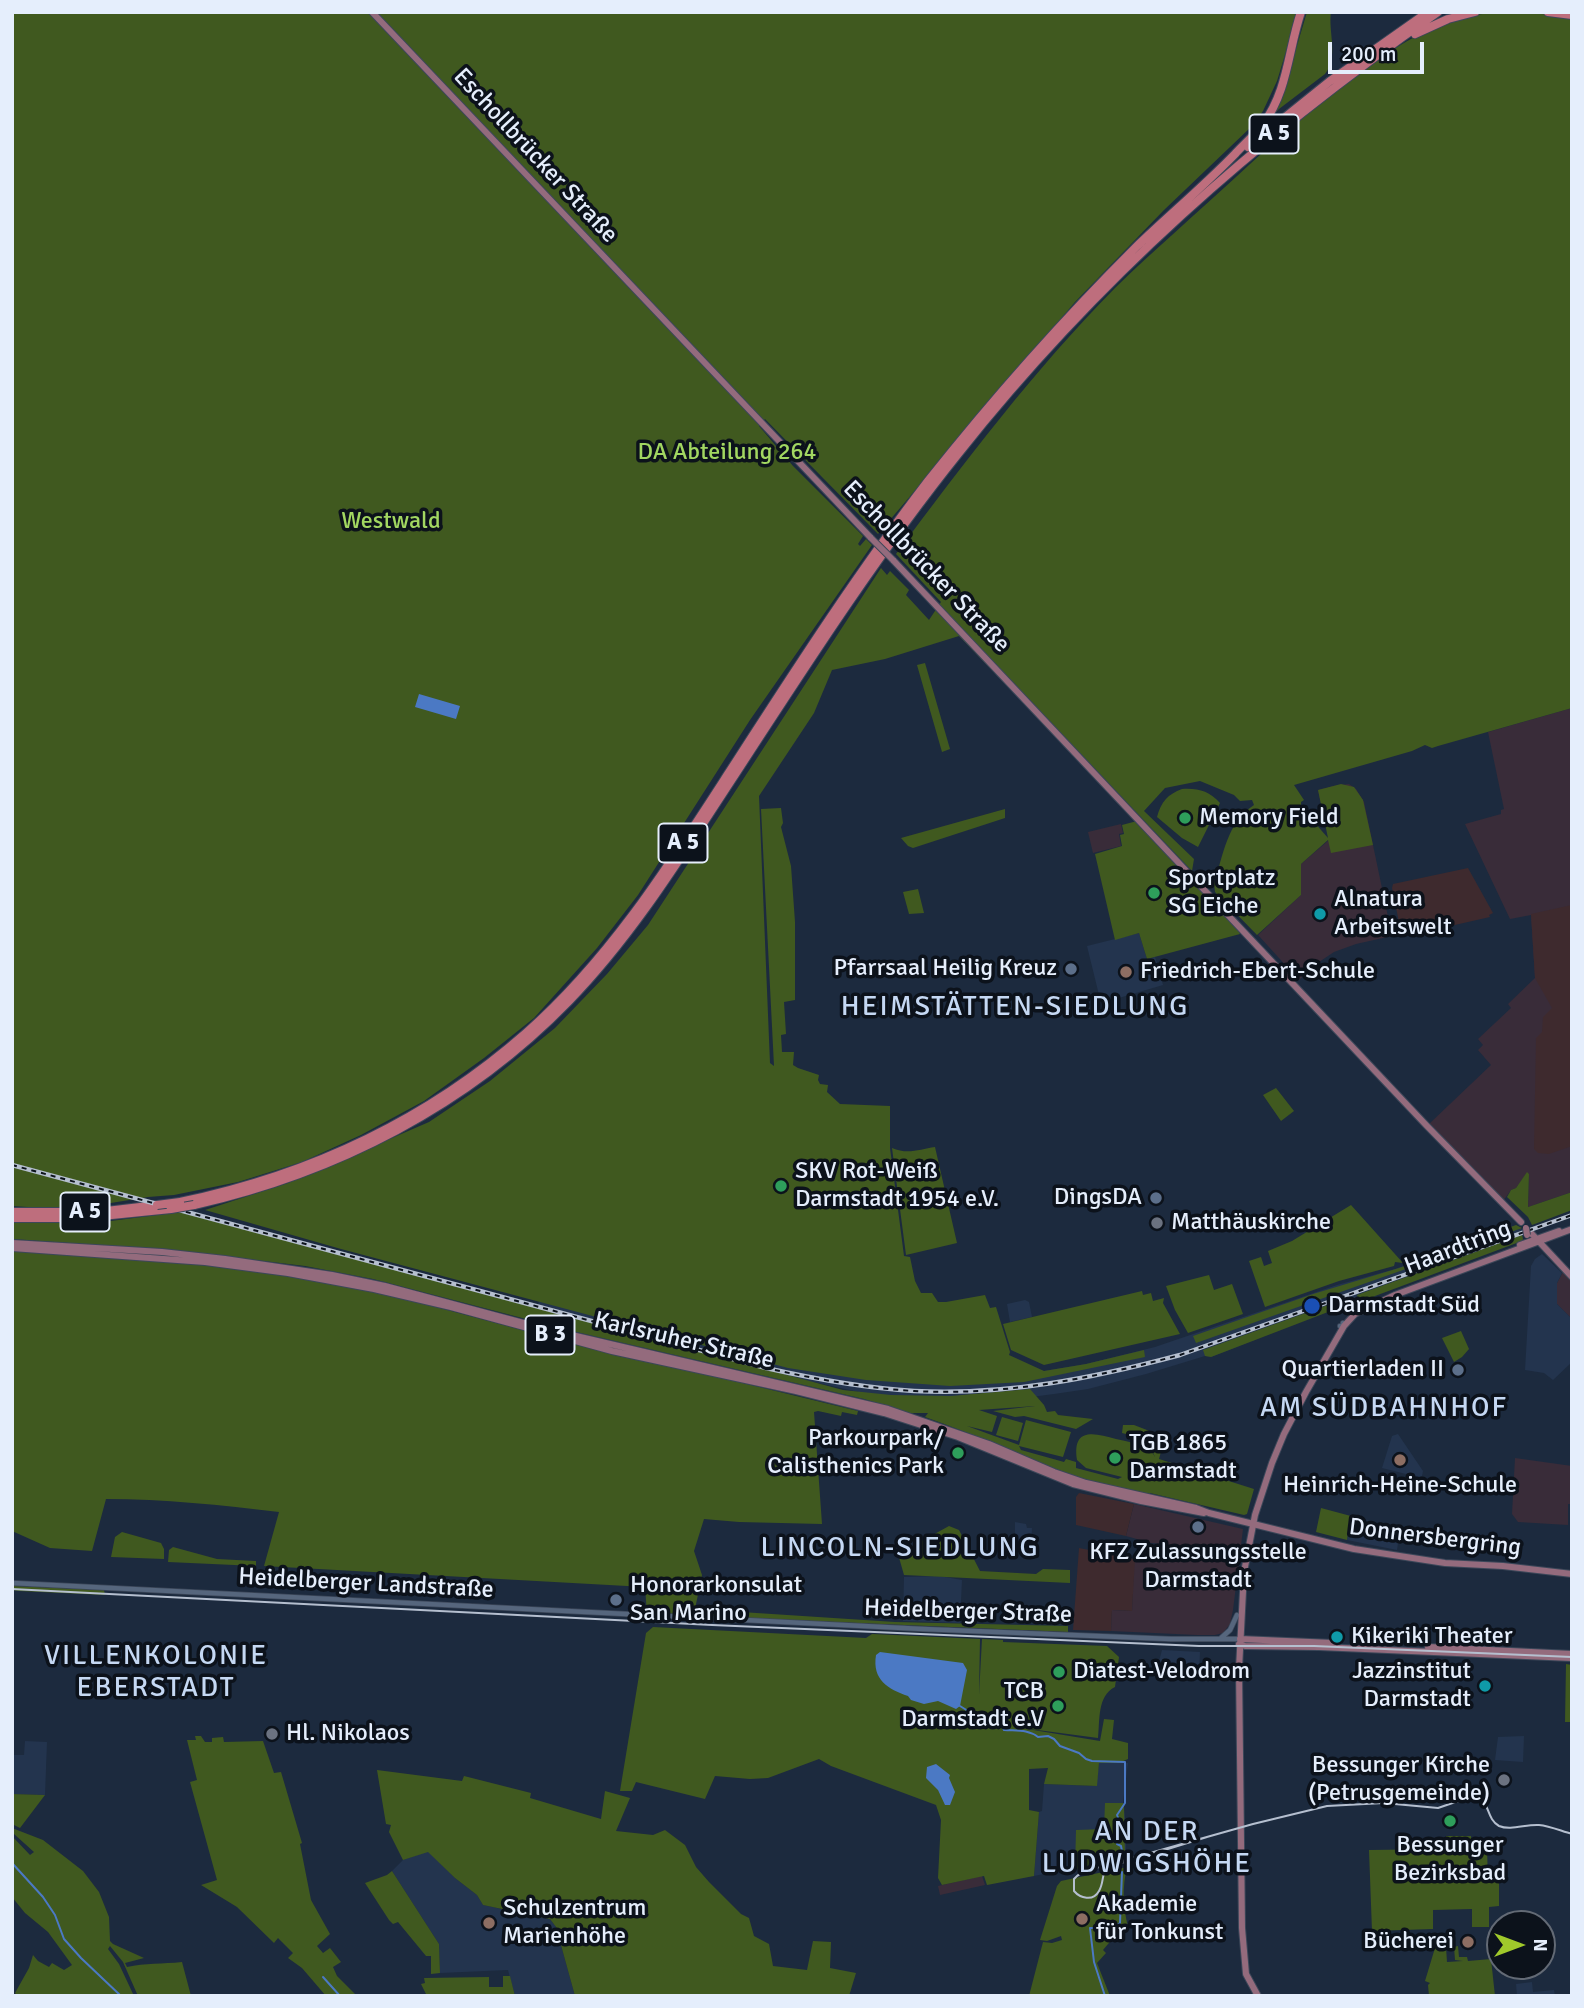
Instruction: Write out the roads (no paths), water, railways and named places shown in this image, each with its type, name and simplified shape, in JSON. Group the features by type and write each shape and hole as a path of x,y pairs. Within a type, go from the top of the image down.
{"highway":[{"name":"A 5","path":"12,1212 124,1210 180,1202 225,1192 315,1163 375,1136 432,1104 506,1050 548,1013 590,969 637,910 837,607 900,518 954,449 1008,383 1076,310 1138,246 1256,133 1275,106 1301,12"},
{"name":"A 5","path":"1212,176 1339,75 1428,12"},
{"path":"1390,46 1438,12"},
{"name":"A 5","path":"12,1218 82,1218 171,1209 246,1192 293,1177 383,1139 428,1113 506,1059 543,1027 590,979 647,907 884,551 950,463 1017,383 1111,282 1217,182 1323,95 1390,46 1448,19 1475,12"},
{"path":"1548,12 1572,15"}],"main road":[{"name":"Eschollbrücker Straße","path":"372,12 1572,1277"},
{"name":"Haardtring","path":"1362,1308 1469,1267 1530,1233 1572,1227"},
{"name":"Haardtring","path":"1362,1308 1385,1296 1524,1243 1530,1233"},
{"name":"Karlsruher Straße","path":"12,1246 155,1252 226,1259 321,1273 385,1286 592,1340 876,1406 961,1433 1086,1483 1252,1523"},
{"path":"1239,1642 1237,1615 1241,1572 1252,1523 1267,1476 1284,1434 1342,1325 1362,1308"},
{"path":"1252,1523 1244,1572 1239,1642 1239,1737 1245,1928 1243,1936 1246,1974 1258,1996"},
{"name":"Donnersbergring","path":"1252,1523 1354,1549 1445,1563 1508,1566 1572,1574"},
{"name":"Heidelberger Straße","path":"1239,1642 1572,1656"}],"street":[{"name":"Heidelberger Landstraße","path":"12,1583 718,1620"},
{"path":"1217,1640 1229,1632 1237,1615"},
{"name":"Heidelberger Straße","path":"718,1620 1239,1642"}],"water":[{"path":"419,694 460,706 456,719 415,707"},
{"path":"880,1652 963,1663 967,1670 960,1706 956,1709 938,1701 924,1704 888,1687 876,1671 876,1655"},
{"path":"936,1764 950,1775 955,1792 950,1805 945,1805 938,1790 926,1778 927,1767"}],"waterway":[{"path":"960,1706 984,1721 1001,1724 1004,1730 1026,1732 1038,1737 1048,1736 1060,1746 1079,1753 1086,1759 1125,1762 1125,1803 1117,1815 1121,1825 1117,1844 1121,1846 1123,1856"},
{"path":"12,1863 43,1897 55,1915 64,1939 121,1996"},
{"path":"1105,1996 1094,1962 1090,1928 1113,1928 1120,1923 1122,1872"},
{"path":"323,1977 340,1996"}],"tram line":[{"path":"12,1589 712,1625 1199,1646 1314,1646 1572,1657"},
{"path":"1207,1837 1122,1863 1116,1864 1110,1865 1103,1866 1084,1872 1074,1879 1074,1891 1086,1898 1093,1897 1101,1887 1105,1870 1108,1867 1111,1864 1253,1824 1327,1806 1384,1803 1438,1808 1476,1795 1484,1801 1492,1819 1499,1826 1508,1828 1539,1825 1572,1834"}],"railway":[{"path":"12,1165 766,1368 877,1388 914,1391 982,1391 1049,1384 1180,1355 1572,1215"}],"place":[{"name":"Memory Field","path":"1185,818"},
{"name":"Sportplatz SG Eiche","path":"1154,893"},
{"name":"Alnatura Arbeitswelt","path":"1320,914"},
{"name":"Pfarrsaal Heilig Kreuz","path":"1071,969"},
{"name":"Friedrich-Ebert-Schule","path":"1126,972"},
{"name":"SKV Rot-Weiß Darmstadt 1954 e.V.","path":"781,1186"},
{"name":"DingsDA","path":"1156,1198"},
{"name":"Matthäuskirche","path":"1157,1223"},
{"name":"Darmstadt Süd","path":"1312,1306"},
{"name":"Quartierladen II","path":"1458,1370"},
{"name":"Parkourpark/ Calisthenics Park","path":"958,1453"},
{"name":"TGB 1865 Darmstadt","path":"1115,1458"},
{"name":"Heinrich-Heine-Schule","path":"1400,1460"},
{"name":"KFZ Zulassungsstelle Darmstadt","path":"1198,1527"},
{"name":"Honorarkonsulat San Marino","path":"616,1600"},
{"name":"Kikeriki Theater","path":"1337,1637"},
{"name":"Diatest-Velodrom","path":"1059,1672"},
{"name":"Jazzinstitut Darmstadt","path":"1485,1686"},
{"name":"TCB Darmstadt e.V","path":"1058,1706"},
{"name":"Hl. Nikolaos","path":"272,1734"},
{"name":"Bessunger Kirche (Petrusgemeinde)","path":"1504,1780"},
{"name":"Bessunger Bezirksbad","path":"1450,1821"},
{"name":"Akademie für Tonkunst","path":"1082,1919"},
{"name":"Schulzentrum Marienhöhe","path":"489,1923"},
{"name":"Bücherei","path":"1468,1942"}],"district":[{"name":"HEIMSTÄTTEN-SIEDLUNG","path":"1015,1008"},
{"name":"AM SÜDBAHNHOF","path":"1384,1409"},
{"name":"LINCOLN-SIEDLUNG","path":"900,1549"},
{"name":"VILLENKOLONIE EBERSTADT","path":"156,1673"},
{"name":"AN DER LUDWIGSHÖHE","path":"1147,1849"}],"park label":[{"name":"DA Abteilung 264","path":"727,453"},
{"name":"Westwald","path":"391,522"}]}
